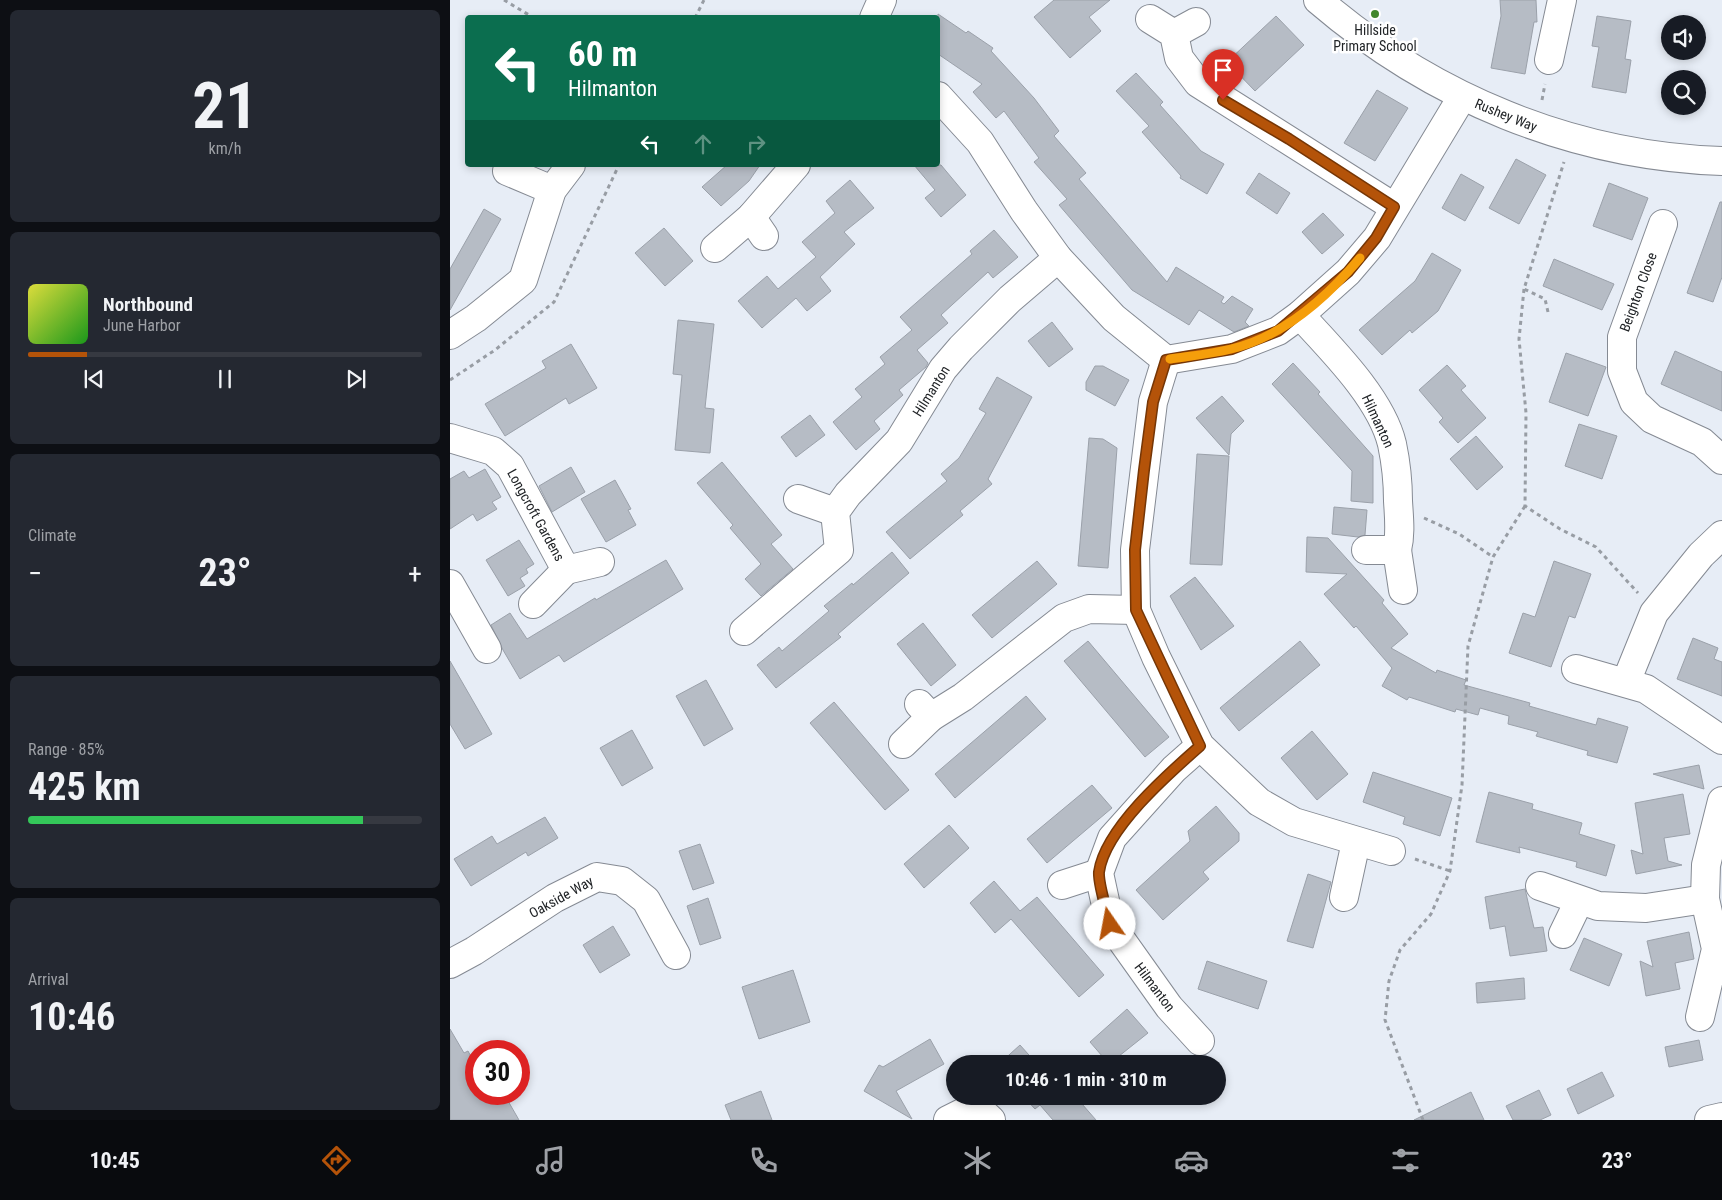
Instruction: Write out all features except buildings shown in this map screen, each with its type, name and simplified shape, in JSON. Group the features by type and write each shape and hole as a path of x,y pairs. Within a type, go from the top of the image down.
{"street":[{"path":"875,15 882,0"},
{"name":"Rushey Way","path":"1318,0 1352,29 1390,57 1462,97 1549,132 1659,156 1722,161"},
{"path":"1549,60 1562,0"},
{"path":"1150,19 1185,28 1179,58 1198,83 1394,207"},
{"path":"940,98 980,142 1024,211 1058,258 1114,318 1166,360 1232,349 1278,331 1300,315 1348,272 1376,238 1436,143 1462,97"},
{"path":"450,335 476,318 523,280 552,190 569,167"},
{"path":"715,248 757,226 795,167"},
{"path":"507,171 552,190"},
{"name":"Beighton Close","path":"1663,224 1622,337 1622,371 1634,402 1652,419 1702,442 1722,460"},
{"name":"Hilmanton","path":"744,631 832,558 839,550 836,526 848,494 899,441 943,369 961,348 1010,299 1058,258"},
{"name":"Hilmanton","path":"1300,315 1344,363 1373,402 1391,443 1398,482 1400,537 1397,550 1403,590"},
{"path":"1166,360 1153,402 1144,470 1135,550 1136,610 1200,746 1259,802 1294,822 1356,842 1391,850"},
{"name":"Longcroft Gardens","path":"450,438 493,451 510,466 566,570"},
{"path":"798,499 836,526"},
{"path":"1626,682 1654,613 1701,555 1722,535"},
{"path":"1366,550 1397,550"},
{"name":"Longcroft Gardens","path":"533,604 566,570 600,562"},
{"path":"450,584 487,649"},
{"path":"903,744 925,710 963,697 1064,618 1089,609 1136,610"},
{"path":"1576,669 1646,689 1722,740"},
{"path":"1062,885 1099,873 1112,838 1174,769 1200,746"},
{"path":"1700,1017 1716,949 1706,899 1706,866 1722,801"},
{"path":"1344,897 1356,842"},
{"name":"Hilmanton","path":"1099,873 1110,924 1169,1007 1200,1041"},
{"name":"Oakside Way","path":"450,964 474,951 555,898 597,877 622,881 646,900 676,955"},
{"path":"1540,886 1598,906 1646,908 1706,899"},
{"path":"1563,934 1579,901"},
{"path":"948,1120 982,1107"},
{"path":"1709,1120 1722,1117"}],"path":[{"path":"504,0 529,15"},
{"path":"696,15 704,0"},
{"path":"1423,1120 1385,1020 1388,981 1400,950 1431,914 1450,871 1462,785 1468,646 1493,557 1525,506 1526,413 1519,339 1524,289 1566,156"},
{"path":"450,380 495,350 554,302 618,167"},
{"path":"1524,289 1544,299 1548,312"},
{"path":"1525,506 1560,529 1596,547 1654,613"},
{"path":"1399,512 1418,515 1459,534 1493,557"},
{"path":"1391,850 1450,871"}],"slow traffic":[{"path":"1170,359 1232,349 1278,331 1300,315 1348,272 1360,258"}],"place":[{"name":"Hillside Primary School","path":"1375,14"}],"route":[{"path":"1110,924 1099,873 1112,838 1174,769 1200,746 1136,610 1135,550 1144,470 1153,402 1166,360 1232,349 1278,331 1300,315 1348,272 1376,238 1394,207 1289,139 1223,100"}]}
